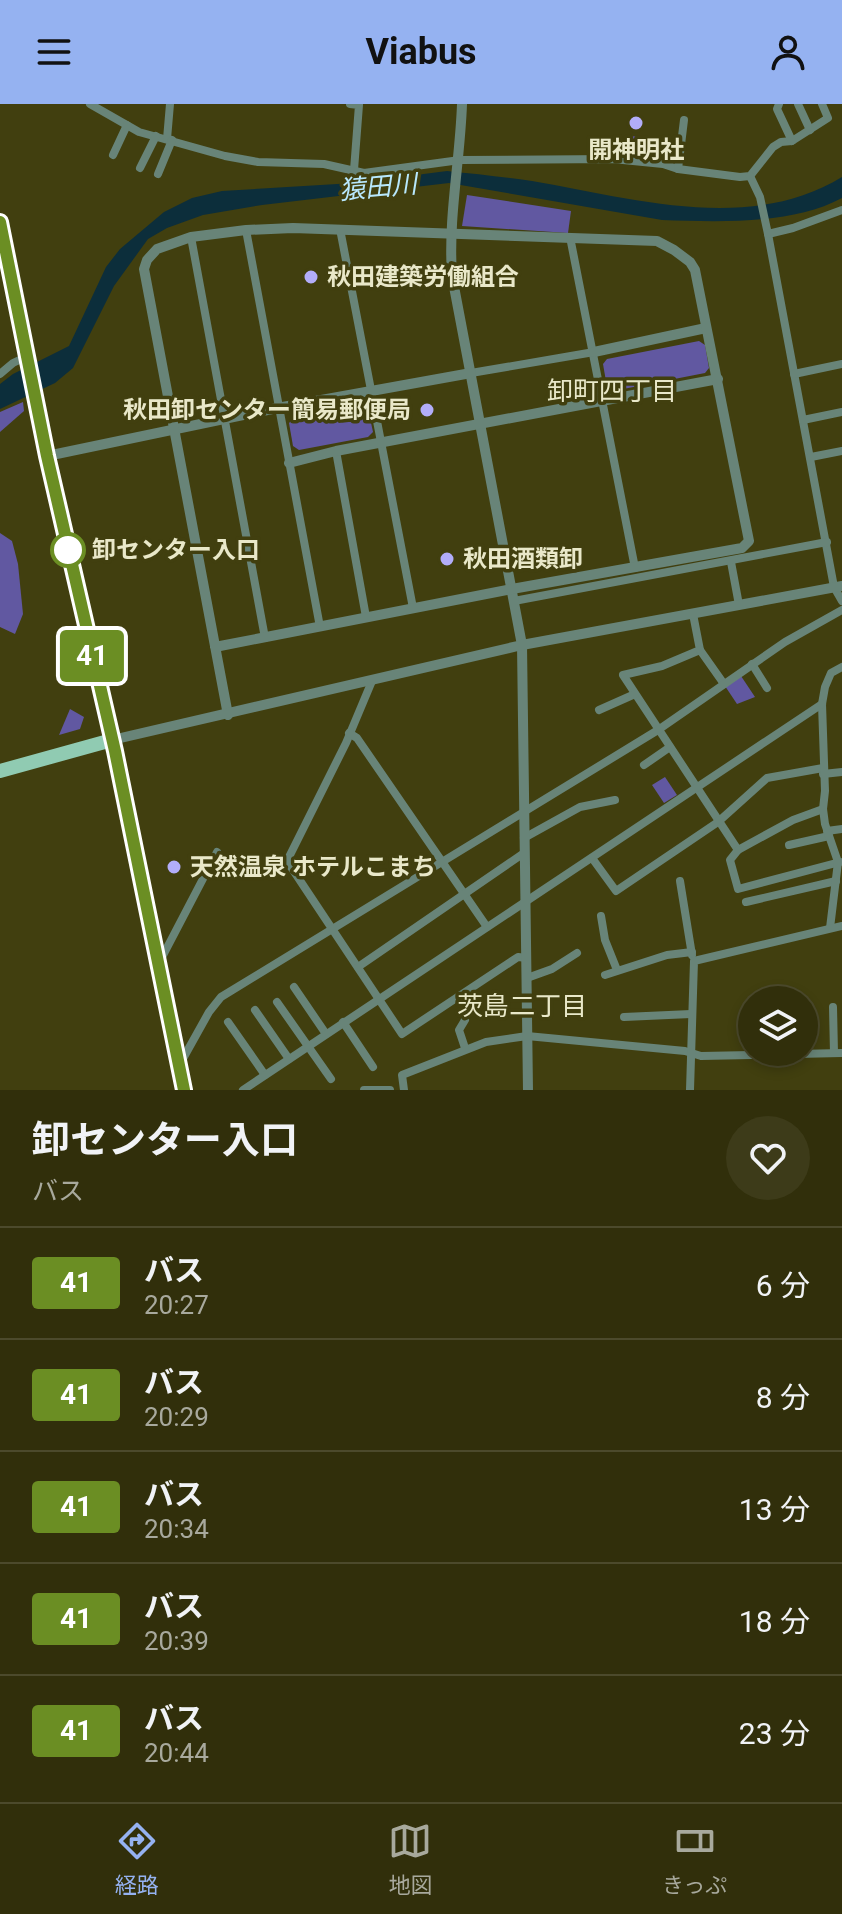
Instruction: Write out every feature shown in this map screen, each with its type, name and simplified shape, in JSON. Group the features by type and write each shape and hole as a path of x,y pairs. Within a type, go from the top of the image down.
{"highway":[{"path":"0,222 6,282 28,359 112,740 184,1090"}],"main road":[{"path":"0,771 112,740"}],"street":[{"path":"90,104 127,125 156,136 258,162 324,164 364,173 459,164 613,159 740,177 750,176 773,147 792,141 828,118 822,104"},
{"path":"158,174 170,140 170,104"},
{"path":"350,104 359,105 354,170"},
{"path":"462,104 459,164 450,236 452,276 522,645 528,1090"},
{"path":"779,104 777,109 792,141"},
{"path":"798,104 810,130"},
{"path":"678,169 684,120"},
{"path":"113,155 127,125"},
{"path":"140,168 156,136"},
{"path":"750,176 760,197 827,542 842,601"},
{"path":"768,234 842,210"},
{"path":"340,229 413,608"},
{"path":"215,647 742,548 749,541 695,270 690,262 657,241 450,236 340,229 246,230 191,237 157,249 144,269 173,428 228,715"},
{"path":"246,230 320,627"},
{"path":"191,237 265,638"},
{"path":"570,237 635,568"},
{"path":"47,456 173,428 594,352 706,328"},
{"path":"0,374 13,363 28,359"},
{"path":"794,374 842,364"},
{"path":"289,463 336,451 718,379"},
{"path":"803,420 842,412"},
{"path":"336,451 366,617"},
{"path":"811,457 842,451"},
{"path":"514,601 827,542"},
{"path":"731,562 739,605"},
{"path":"112,740 522,645 838,586"},
{"path":"179,1065 221,997 524,809 658,730 752,664 842,610"},
{"path":"693,614 700,650 724,684"},
{"path":"700,650 662,666 623,675 738,850"},
{"path":"752,664 767,688"},
{"path":"830,928 840,862 828,833 823,809 822,704 831,673 842,667"},
{"path":"372,681 346,743 287,861 402,1034 518,957 527,958"},
{"path":"599,710 635,694"},
{"path":"243,1090 822,704"},
{"path":"349,733 357,738 487,927"},
{"path":"644,765 670,747"},
{"path":"592,858 616,891 718,822 767,778 823,771 842,772"},
{"path":"524,838 580,807 615,800"},
{"path":"823,809 793,820 738,850 730,860 738,889 840,862"},
{"path":"789,845 842,829"},
{"path":"158,964 217,852"},
{"path":"358,967 524,853"},
{"path":"680,881 693,956 690,1090"},
{"path":"746,902 836,881"},
{"path":"601,916 605,940 617,970"},
{"path":"605,975 667,955 693,956 842,926"},
{"path":"527,978 552,969 577,953"},
{"path":"294,987 326,1034"},
{"path":"277,1002 331,1079"},
{"path":"404,1090 402,1075 465,1048 527,1036 685,1051 692,1055 838,1053 833,1007"},
{"path":"255,1010 289,1059"},
{"path":"624,1017 691,1014"},
{"path":"465,1020 459,1030 465,1048"},
{"path":"228,1022 265,1075"},
{"path":"343,1022 373,1067"},
{"path":"364,1090 390,1090"}],"shaded area":[{"path":"629,136 642,137 641,157 627,156"},
{"path":"467,195 571,211 568,233 462,226"},
{"path":"699,341 705,345 709,368 705,373 613,391 607,387 603,364 607,359"},
{"path":"23,402 24,411 0,432 0,412"},
{"path":"362,404 368,409 373,432 368,437 299,450 293,446 289,423 294,418"},
{"path":"0,533 12,541 18,564 23,614 15,634 0,627"},
{"path":"741,676 755,697 737,704 725,686"},
{"path":"70,709 84,717 80,729 59,735"},
{"path":"665,777 677,795 664,803 652,785"}],"water":[{"name":"猿田川","path":"447,171 532,181 650,202 729,208 768,204 806,194 842,177 842,198 801,213 754,220 662,220 449,183 203,215 167,228 148,239 114,286 73,368 55,383 0,409 0,384 13,374 69,346 106,267 120,249 164,212 192,198 222,191 354,183"}],"bus line":[{"name":"41","path":"0,222 47,456 115,751 184,1090"}],"place":[{"name":"開神明社","path":"636,123"},
{"name":"秋田建築労働組合","path":"311,277"},
{"name":"秋田卸センター簡易郵便局","path":"427,410"},
{"name":"卸センター入口","path":"68,550"},
{"name":"秋田酒類卸","path":"447,559"},
{"name":"天然温泉 ホテルこまち","path":"174,867"}],"district":[{"name":"卸町四丁目","path":"612,391"},
{"name":"茨島二丁目","path":"522,1006"}]}
